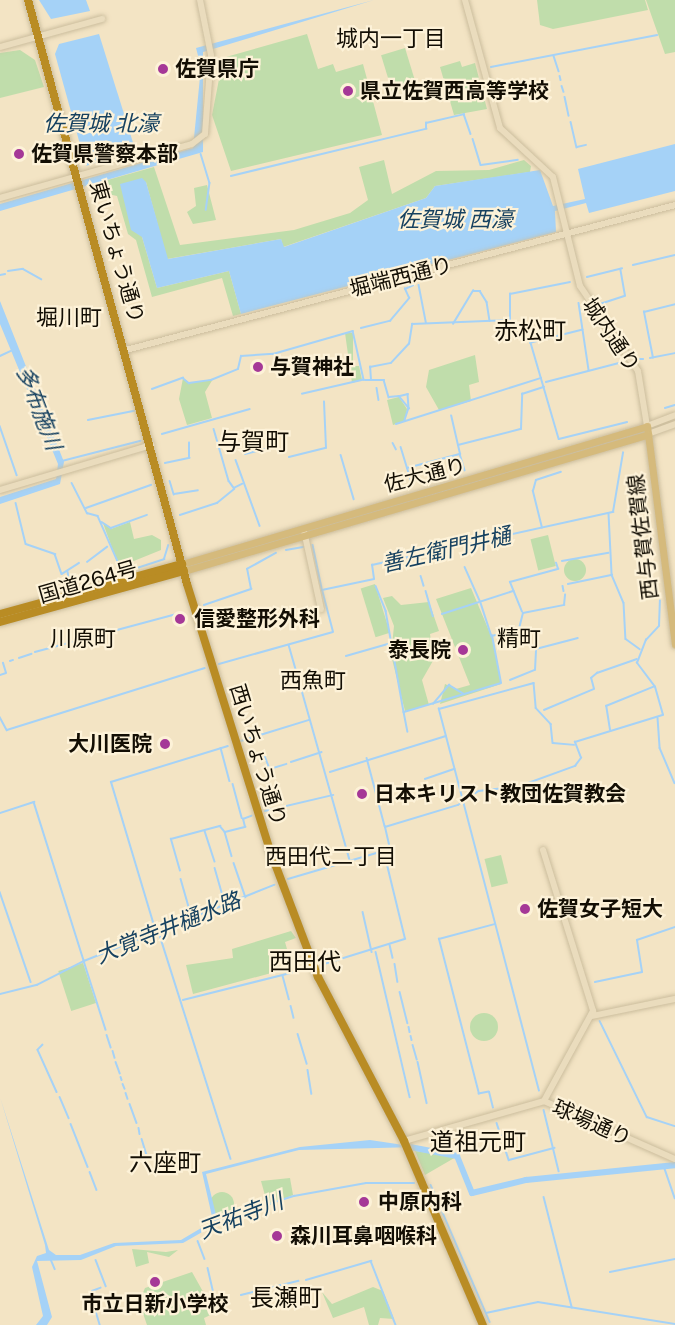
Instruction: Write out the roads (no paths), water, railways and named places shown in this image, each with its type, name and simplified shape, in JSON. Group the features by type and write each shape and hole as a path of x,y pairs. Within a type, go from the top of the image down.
{"highway":[{"name":"東いちょう通り","path":"28,0 152,445"},
{"name":"西いちょう通り","path":"152,445 183,568 300,934 404,1141 483,1325"},
{"name":"国道264号","path":"0,614 183,568"},
{"name":"国道264号","path":"0,622 183,568"}],"main road":[{"name":"佐大通り","path":"183,568 303,525 647,430"},
{"name":"佐大通り","path":"183,568 647,430"},
{"name":"西与賀佐賀線","path":"647,430 675,644"}],"street":[{"path":"0,198 78,182 192,144 200,139 205,134 210,47 200,0"},
{"name":"城内通り","path":"465,0 500,129 544,163 560,202 589,304 638,371 647,430"},
{"path":"0,46 102,19"},
{"name":"堀端西通り","path":"126,350 675,205"},
{"name":"佐大通り","path":"647,430 675,415"},
{"name":"佐大通り","path":"647,430 675,424"},
{"path":"0,490 152,445"},
{"path":"303,525 321,609"},
{"path":"543,850 592,1016 544,1101"},
{"path":"592,1016 675,999"},
{"name":"球場通り","path":"404,1141 544,1101 674,1159"}],"water":[{"path":"39,0 86,0 90,11 51,19"},
{"path":"374,0 203,52 203,152 0,211 0,204 193,148 201,67 196,48"},
{"name":"佐賀城 北濠","path":"99,34 135,149 86,166 55,54 59,44"},
{"name":"佐賀城 西濠","path":"675,144 675,191 589,213 586,203 555,211 556,232 241,314 229,271 157,288 142,237 131,230 120,184 142,178 146,182 168,259 281,239 284,247 426,198 435,186 540,170 553,206 585,199 578,169"},
{"name":"多布施川","path":"0,301 64,462 60,484 0,504 0,497 56,479 58,464 0,324"},
{"path":"0,1097 49,1250 56,1255 80,1255 114,1243 181,1240 213,1221 202,1172 300,1147 370,1140 417,1147 299,1150 206,1174 218,1223 183,1243 116,1246 81,1260 37,1261 52,1317 47,1325 36,1325 43,1316 32,1267 37,1256 46,1253 45,1245"}],"waterway":[{"path":"491,67 657,35"},
{"path":"554,56 559,71"},
{"path":"560,76 561,80"},
{"path":"562,86 564,92"},
{"path":"565,97 569,116"},
{"path":"231,176 426,129 426,123 464,114 471,134"},
{"path":"571,122 577,147 586,145"},
{"path":"473,139 481,165 518,160"},
{"path":"201,154 210,183 206,210"},
{"path":"633,265 675,255"},
{"path":"587,277 622,268"},
{"path":"8,271 23,269 41,279"},
{"path":"600,304 625,296 620,269"},
{"path":"0,275 5,274"},
{"path":"371,380 370,367 391,363 409,344 412,324 510,320 510,294 570,282"},
{"path":"361,328 390,321 409,298 405,289 414,285"},
{"path":"419,285 426,322"},
{"path":"453,324 473,291 480,291 487,302 490,321"},
{"path":"579,303 589,370"},
{"path":"653,358 644,312 675,304"},
{"path":"583,330 531,343 559,439 627,422"},
{"path":"152,389 183,378 189,383 211,380 238,369 241,356 273,354 353,331 364,380 303,394"},
{"path":"0,356 13,350"},
{"path":"650,358 675,353"},
{"path":"546,382 623,362"},
{"path":"396,424 541,378"},
{"path":"365,380 384,380 389,397 399,396 409,408 405,420"},
{"path":"458,445 521,429 522,394 544,387"},
{"path":"377,388 379,400"},
{"path":"400,396 408,394 409,408"},
{"path":"289,457 326,448 324,402"},
{"name":"善左衛門井樋","path":"665,408 675,405"},
{"path":"162,434 250,409"},
{"path":"88,420 134,411"},
{"path":"407,468 460,454 451,416"},
{"path":"0,426 17,475"},
{"path":"214,429 229,481 234,488 242,484"},
{"path":"62,461 140,441"},
{"path":"165,463 189,458 189,443"},
{"path":"393,443 396,449"},
{"path":"245,454 278,446"},
{"path":"401,447 411,480"},
{"name":"善左衛門井樋","path":"219,664 333,632 322,590 374,579 372,565 613,512 623,453"},
{"path":"460,454 465,470"},
{"path":"341,455 354,499"},
{"path":"236,460 260,526"},
{"path":"542,528 533,491 536,480 561,472"},
{"path":"170,481 174,494 198,490"},
{"path":"72,483 87,513 98,516 123,573"},
{"path":"86,508 151,485"},
{"path":"180,515 217,503 234,489"},
{"path":"16,503 26,544 55,554 62,574 79,563"},
{"path":"609,514 612,574"},
{"path":"102,522 111,528 147,515"},
{"path":"313,545 322,588"},
{"path":"131,570 164,559 168,546"},
{"path":"87,562 107,547"},
{"path":"286,550 303,547"},
{"path":"204,605 251,589 247,569 276,553"},
{"path":"562,561 608,553"},
{"path":"522,612 510,582 558,569 556,563"},
{"path":"465,567 480,601"},
{"path":"68,572 71,587"},
{"path":"568,584 612,575 624,603 626,639 640,649"},
{"path":"421,576 424,586"},
{"path":"376,586 386,611 404,712 501,683 492,636 519,629 523,613 564,605 565,595"},
{"path":"563,586 564,591"},
{"path":"426,591 433,616"},
{"path":"442,614 513,591"},
{"path":"288,879 390,849 385,827 458,805 479,791 520,786 575,766 581,758 575,742 663,715 655,687 637,663 646,640 659,626 660,601"},
{"path":"481,603 492,636"},
{"path":"35,652 181,613"},
{"path":"510,680 535,670 536,649 578,638"},
{"path":"346,656 388,644"},
{"path":"289,645 299,681"},
{"path":"19,658 31,654"},
{"path":"544,710 594,689 591,678 597,673 637,659"},
{"path":"0,675 6,673 3,663"},
{"name":"善左衛門井樋","path":"0,717 7,730 205,668"},
{"path":"539,1091 439,709 534,683 536,708 551,724 553,743 574,745"},
{"path":"433,704 449,685 464,694"},
{"path":"301,687 350,860"},
{"path":"610,730 606,706 653,687"},
{"path":"404,712 408,732"},
{"path":"658,718 660,748 675,783"},
{"path":"241,741 309,720"},
{"path":"330,772 446,736"},
{"path":"155,929 111,782 228,746"},
{"path":"221,748 230,781"},
{"path":"291,762 321,752"},
{"path":"265,756 270,769 286,764"},
{"path":"367,758 385,826"},
{"path":"425,779 454,769"},
{"path":"233,784 242,818"},
{"path":"265,811 333,795"},
{"name":"大覚寺井樋水路","path":"0,813 34,802 84,961 274,885"},
{"path":"180,871 171,839 220,826 225,832 245,827 243,819 251,816"},
{"path":"205,831 215,861"},
{"path":"225,832 232,856"},
{"path":"321,965 405,939 384,853"},
{"path":"234,863 246,897"},
{"path":"215,868 225,902"},
{"path":"181,879 191,914"},
{"path":"0,892 31,982"},
{"path":"363,912 372,952"},
{"path":"493,1108 489,1092 479,1094 439,939 495,924"},
{"path":"595,982 642,972 637,940 675,927"},
{"path":"158,929 231,1159"},
{"path":"390,945 393,958"},
{"path":"376,952 410,1097"},
{"path":"0,994 37,985 84,961 106,1030"},
{"path":"395,964 398,982"},
{"path":"183,1000 306,969"},
{"path":"283,976 289,999"},
{"path":"400,992 408,1023"},
{"path":"291,1006 294,1018"},
{"path":"600,1021 647,1117 675,1126"},
{"path":"409,1027 410,1032"},
{"path":"298,1034 307,1064"},
{"path":"107,1035 111,1047"},
{"path":"411,1036 412,1040"},
{"path":"43,1045 38,1050 57,1092"},
{"path":"413,1045 417,1059"},
{"path":"113,1051 115,1058"},
{"path":"116,1062 120,1073"},
{"path":"418,1062 427,1103"},
{"path":"308,1070 312,1094"},
{"path":"123,1084 125,1089"},
{"path":"126,1093 128,1099"},
{"path":"60,1097 69,1118"},
{"path":"130,1104 137,1123"},
{"path":"544,1110 559,1171"},
{"path":"497,1123 509,1160 554,1148"},
{"path":"71,1124 88,1167"},
{"path":"139,1128 140,1134"},
{"path":"142,1139 148,1159"},
{"path":"410,1147 457,1156 472,1193 526,1180 675,1165"},
{"path":"664,1166 675,1198"},
{"path":"90,1172 97,1190"},
{"name":"天祐寺川","path":"216,1221 294,1196 366,1183 414,1183"},
{"path":"431,1185 490,1322"},
{"path":"544,1197 572,1307"},
{"path":"198,1241 205,1259"},
{"path":"50,1257 55,1269"},
{"path":"610,1272 675,1259"},
{"path":"96,1260 106,1286"},
{"path":"306,1280 371,1261 396,1325"},
{"path":"208,1268 216,1303 226,1300"},
{"path":"241,1295 298,1281"},
{"path":"92,1291 100,1288"},
{"path":"91,1295 100,1325"},
{"path":"486,1313 538,1302 675,1324"}],"place":[{"name":"佐賀県庁","path":"163,69"},
{"name":"県立佐賀西高等学校","path":"348,91"},
{"name":"佐賀県警察本部","path":"19,154"},
{"name":"与賀神社","path":"258,367"},
{"name":"信愛整形外科","path":"180,619"},
{"name":"泰長院","path":"463,650"},
{"name":"大川医院","path":"165,744"},
{"name":"日本キリスト教団佐賀教会","path":"362,794"},
{"name":"佐賀女子短大","path":"525,909"},
{"name":"中原内科","path":"364,1202"},
{"name":"森川耳鼻咽喉科","path":"277,1236"},
{"name":"市立日新小学校","path":"155,1282"}],"district":[{"name":"城内一丁目","path":"391,39"},
{"name":"堀川町","path":"69,318"},
{"name":"赤松町","path":"530,331"},
{"name":"与賀町","path":"253,442"},
{"name":"川原町","path":"83,639"},
{"name":"精町","path":"519,639"},
{"name":"西魚町","path":"313,681"},
{"name":"西田代二丁目","path":"331,857"},
{"name":"西田代","path":"305,962"},
{"name":"道祖元町","path":"478,1142"},
{"name":"六座町","path":"165,1163"},
{"name":"長瀬町","path":"286,1298"}]}
